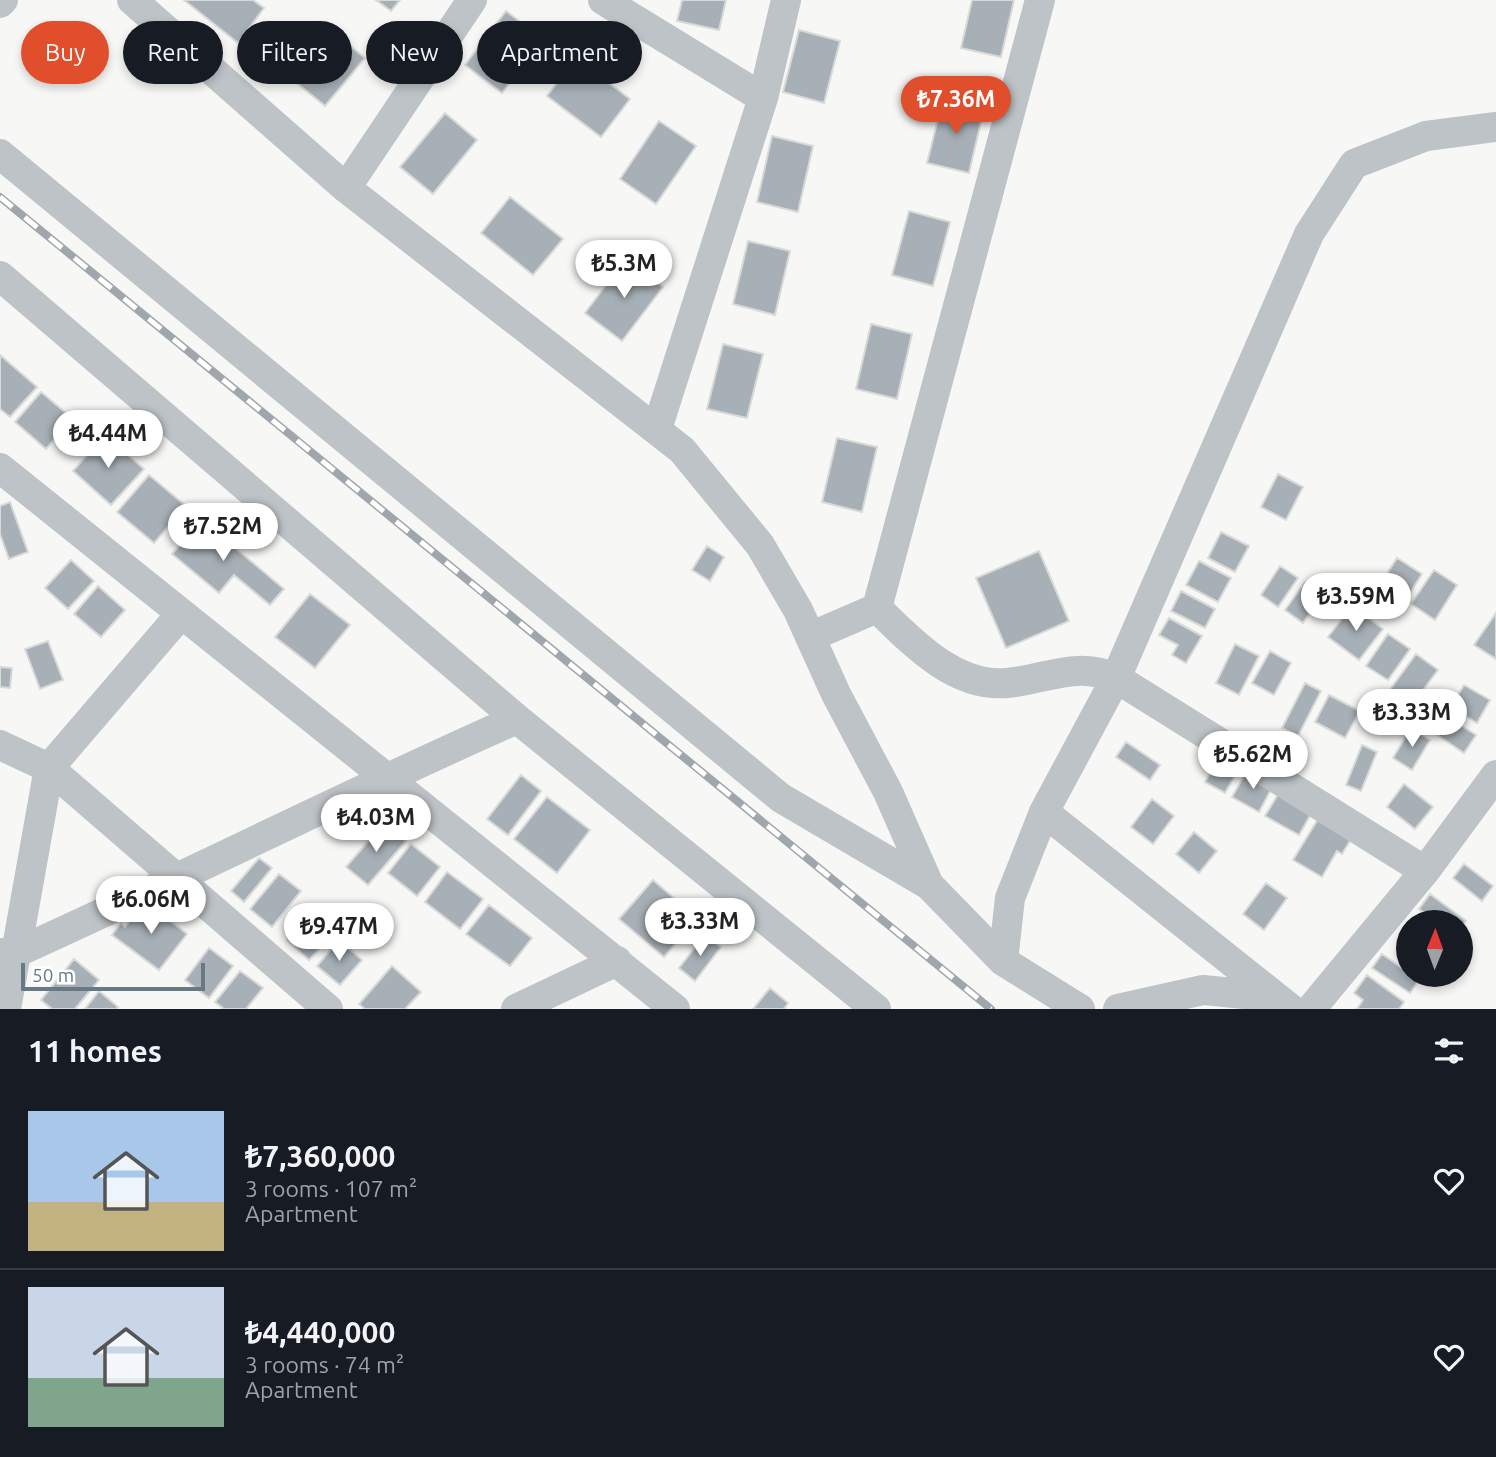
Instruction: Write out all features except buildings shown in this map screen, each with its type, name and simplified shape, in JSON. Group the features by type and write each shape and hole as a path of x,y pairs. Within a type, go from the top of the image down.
{"street":[{"path":"132,0 346,188 682,450 760,545 888,792 929,885"},
{"path":"346,188 472,0"},
{"path":"603,0 763,98"},
{"path":"657,429 763,98 786,0"},
{"path":"877,608 1040,0"},
{"path":"1003,961 1010,898 1044,812 1116,678 1309,234 1353,164 1426,136 1496,127"},
{"path":"0,153 781,798 929,885 1003,961 1080,1009"},
{"path":"0,276 517,719 876,1009"},
{"path":"0,468 675,1009"},
{"path":"810,637 877,608"},
{"path":"877,608 929,659 980,680 1005,683 1094,669 1116,678 1424,871"},
{"path":"6,1009 7,954 49,768 181,614"},
{"path":"7,954 177,880 386,777 517,719"},
{"path":"0,745 49,768 328,1009"},
{"path":"1311,1009 1424,871 1485,805 1496,775"},
{"path":"1044,812 1283,1003"},
{"path":"516,1009 617,961"},
{"path":"1118,1009 1203,990 1283,1003"}],"railway":[{"path":"0,197 991,1009"}]}
